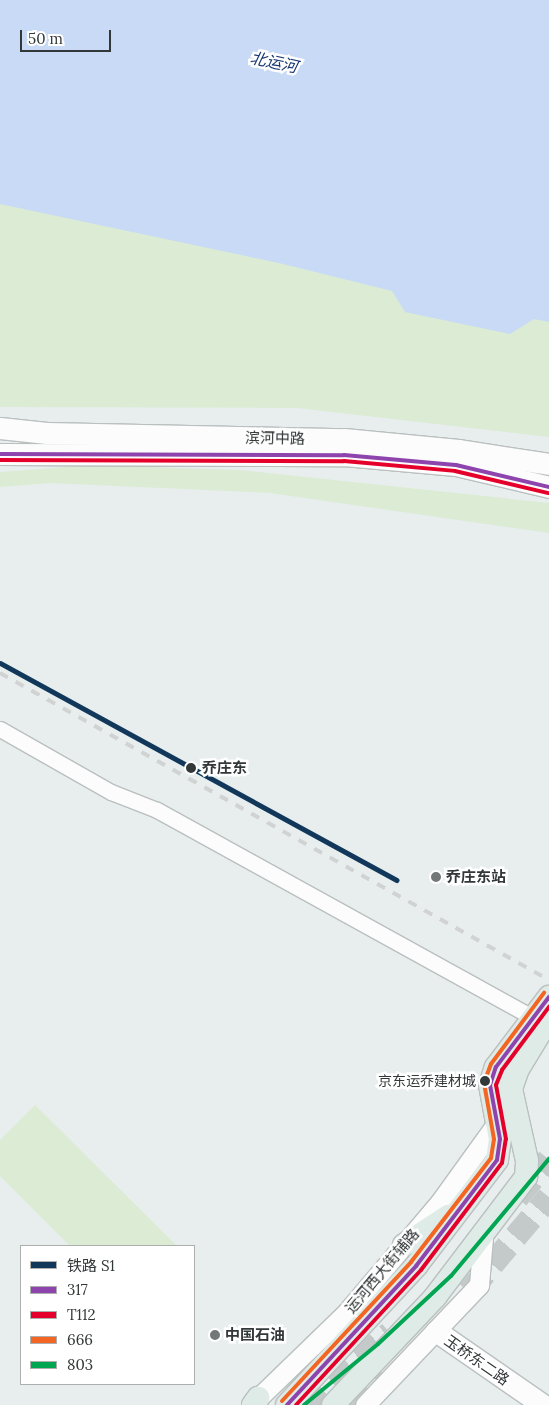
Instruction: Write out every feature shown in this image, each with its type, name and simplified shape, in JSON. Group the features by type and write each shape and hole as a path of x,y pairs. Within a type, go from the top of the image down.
{"main road":[{"name":"滨河中路","path":"0,428 47,433 344,439 458,450 549,464"},
{"name":"滨河中路","path":"0,454 344,455 456,465 549,487"},
{"path":"339,1400 422,1310 482,1236 526,1177 526,1161 512,1089 518,1069 542,1020 549,997"},
{"path":"287,1405 397,1287 463,1206 497,1160 500,1140 490,1085 496,1067 542,1020"},
{"path":"404,1245 463,1206"},
{"name":"玉桥东二路","path":"432,1337 518,1405"},
{"name":"玉桥东二路","path":"432,1337 543,1405"}],"street":[{"path":"0,729 111,792 157,810 542,1020"},
{"name":"运河西大街辅路","path":"254,1403 347,1312 440,1202 497,1123"},
{"path":"365,1405 480,1285 482,1236"}],"green space":[{"path":"0,0 549,0 549,437 297,408 0,407"},
{"path":"90,465 239,470 549,503 549,533 270,493 50,483 0,487 0,472"},
{"path":"35,1105 176,1245 69,1245 0,1176 0,1140"}],"water":[{"name":"北运河","path":"0,0 549,0 549,322 534,319 510,334 405,312 392,291 279,263 0,204"}],"tunnel":[{"path":"517,1198 549,1159"},
{"path":"469,1292 549,1197"},
{"path":"304,1405 390,1333"},
{"path":"350,1405 385,1376"}],"railway":[{"path":"0,673 549,980"}],"rail line":[{"name":"S1","path":"0,663 396,880"}],"transit line":[{"name":"317","path":"0,454 344,455 456,465 549,487"},
{"name":"T112","path":"0,460 344,461 455,471 548,493"},
{"name":"666","path":"282,1401 411,1262 491,1158 494,1139 484,1083 491,1064 544,993"},
{"name":"317","path":"287,1405 416,1266 497,1160 500,1139 490,1085 496,1067 549,997"},
{"name":"T112","path":"296,1405 421,1270 502,1163 506,1139 496,1085 502,1070 549,1007"},
{"name":"803","path":"304,1405 378,1344 451,1276 549,1159"}],"place":[{"name":"乔庄东","path":"191,768"},
{"name":"乔庄东站","path":"436,877"},
{"name":"京东运乔建材城","path":"485,1081"},
{"name":"中国石油","path":"215,1335"}]}
